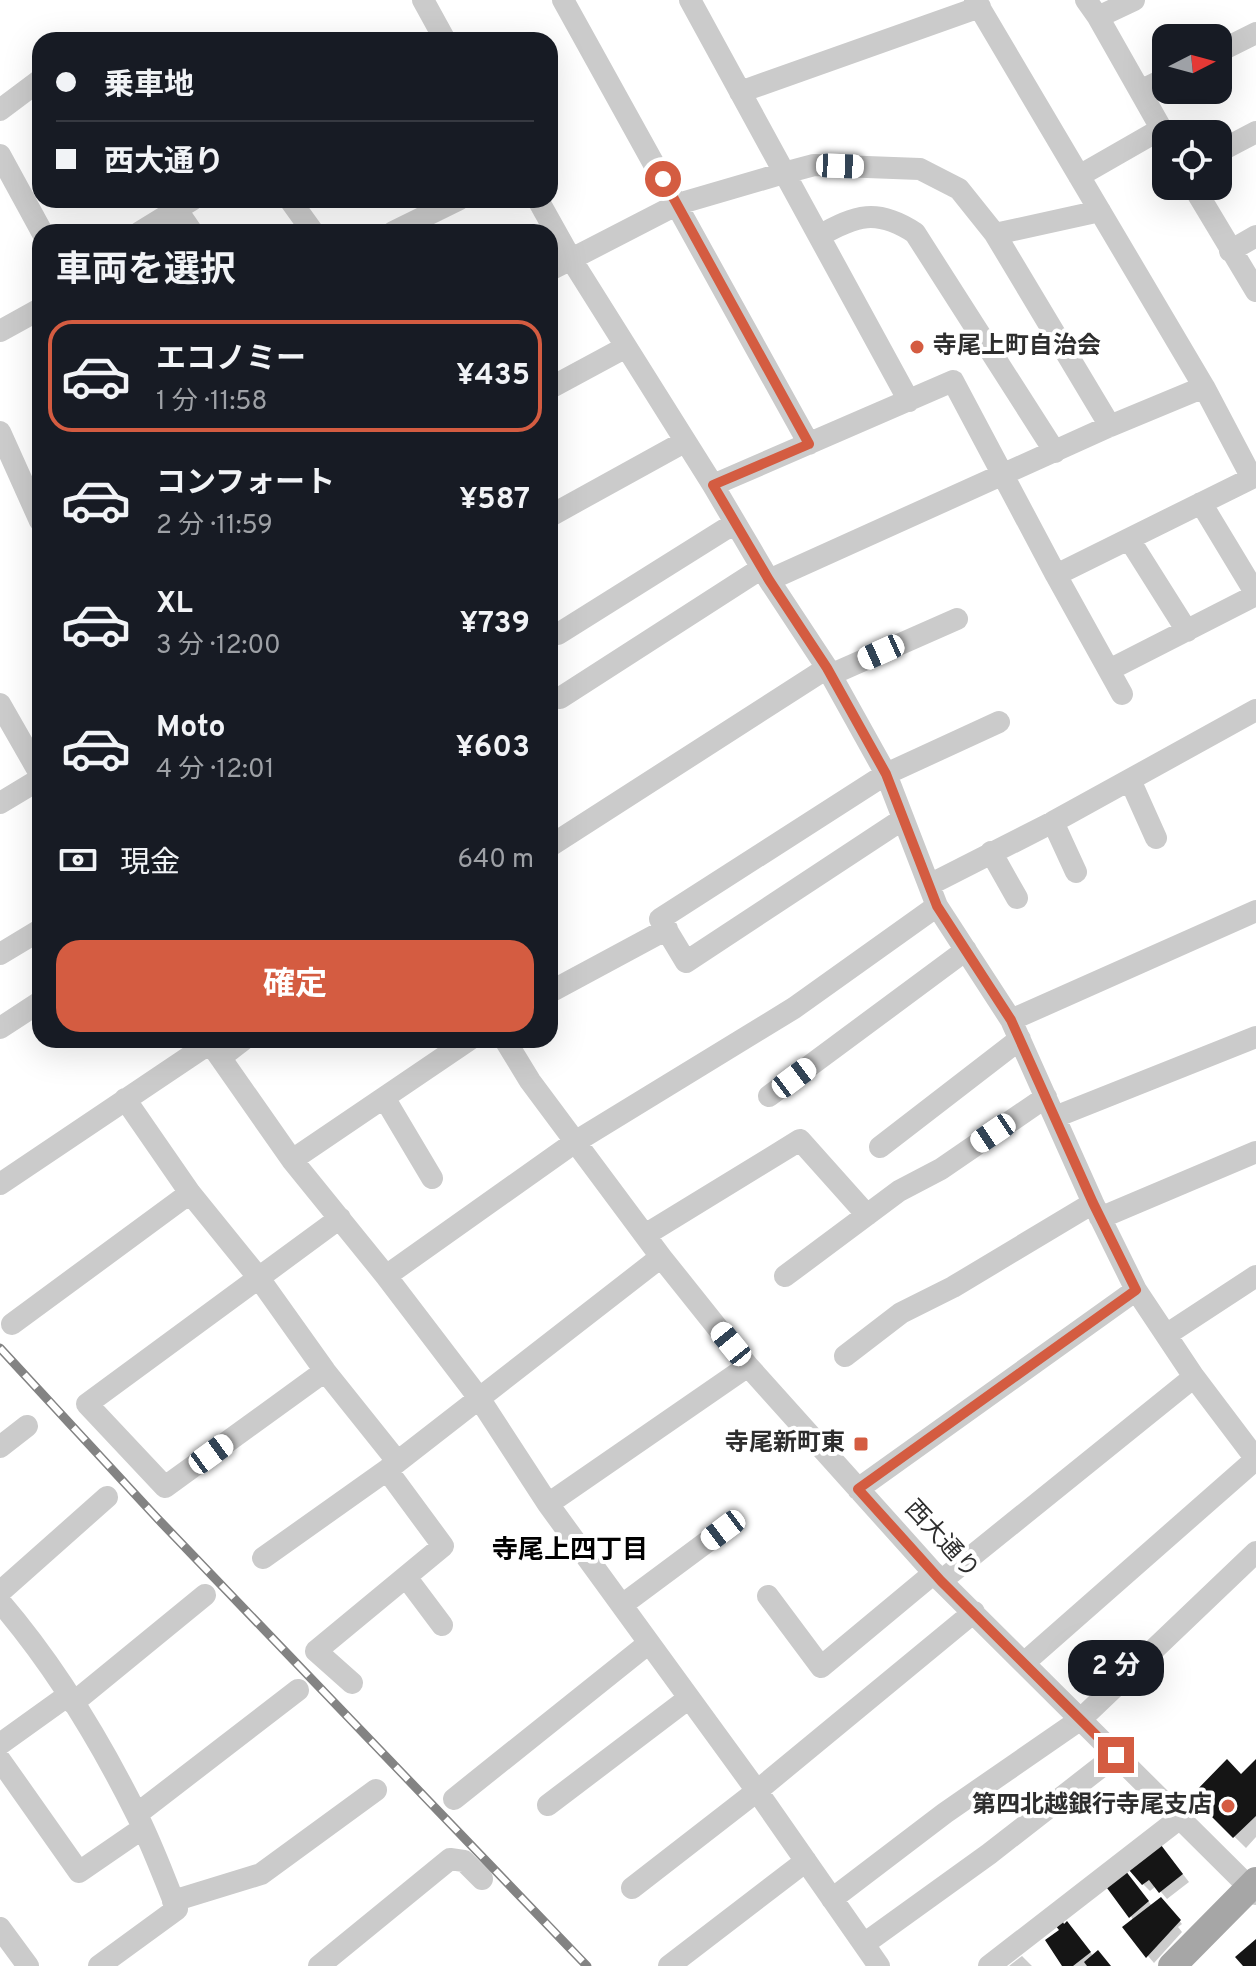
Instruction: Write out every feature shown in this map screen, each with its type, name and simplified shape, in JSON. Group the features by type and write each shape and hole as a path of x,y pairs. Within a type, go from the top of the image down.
{"main road":[{"path":"1172,1966 1254,1887"}],"street":[{"path":"423,0 441,32"},
{"path":"563,0 809,444"},
{"path":"690,0 909,401"},
{"path":"1134,0 1092,9 1157,120"},
{"path":"740,92 978,4 1254,477 1056,575"},
{"path":"1232,45 1256,33"},
{"path":"1140,91 1152,85"},
{"path":"0,110 32,86"},
{"path":"1232,145 1256,132"},
{"path":"1079,176 1152,139"},
{"path":"558,266 678,204 784,173 814,165 920,169 959,189 995,234 1110,426"},
{"path":"3,167 37,224"},
{"path":"1201,200 1256,291"},
{"path":"151,224 173,208"},
{"path":"409,224 442,208"},
{"path":"995,234 1100,211"},
{"path":"819,236 850,218 896,221 915,233 1055,452"},
{"path":"558,236 828,672 886,774 933,896 1016,1030 1136,1290 1194,1377 1248,1432 1256,1459 1024,1663"},
{"path":"1230,251 1256,236"},
{"path":"0,331 32,313"},
{"path":"558,384 626,347"},
{"path":"713,485 953,381 1122,694"},
{"path":"560,698 765,574 1003,476 1204,387"},
{"path":"558,512 684,442"},
{"path":"3,447 32,505"},
{"path":"1109,670 1256,595 1201,503"},
{"path":"558,634 735,523"},
{"path":"1129,539 1187,631"},
{"path":"558,841 828,672 957,619"},
{"path":"0,704 32,762"},
{"path":"386,1276 575,1142 794,1008 991,852 1053,822 1256,710"},
{"path":"903,819 686,962 660,919 886,774 999,722"},
{"path":"1130,780 1156,838"},
{"path":"0,803 32,782"},
{"path":"1053,822 1076,872"},
{"path":"991,852 1017,898"},
{"path":"880,1147 1016,1030 1256,911"},
{"path":"558,988 667,929"},
{"path":"0,954 32,935"},
{"path":"769,1096 966,950"},
{"path":"0,1028 32,1007"},
{"path":"785,1276 899,1191 1050,1107 1256,1037"},
{"path":"0,1184 125,1099 211,1048"},
{"path":"214,1048 292,1160 479,1398 548,1504 757,1791 879,1966"},
{"path":"292,1160 458,1048"},
{"name":"西大通り","path":"510,1048 530,1081 661,1257 748,1366 937,1577 1180,1818 1254,1887"},
{"path":"125,1099 190,1193 258,1277 325,1371 392,1466 443,1546 316,1651 352,1683"},
{"path":"385,1099 432,1178"},
{"path":"645,1235 800,1140 867,1215"},
{"path":"845,1356 901,1313 1097,1211 1256,1152"},
{"path":"12,1324 190,1193"},
{"path":"325,1371 165,1487 87,1404 340,1218"},
{"path":"263,1558 392,1466 661,1257"},
{"path":"1166,1335 1256,1276"},
{"path":"858,1489 1136,1290"},
{"path":"548,1504 748,1366"},
{"path":"768,1596 821,1667 1194,1377"},
{"path":"0,1447 27,1426"},
{"path":"0,1592 107,1497"},
{"path":"622,1605 723,1530"},
{"path":"832,1899 945,1813 1081,1719 1256,1552"},
{"path":"406,1577 442,1625"},
{"path":"0,1744 70,1700 205,1595"},
{"path":"0,1602 32,1640 140,1821 177,1909 99,1966"},
{"path":"632,1888 757,1791 974,1612"},
{"path":"454,1799 649,1643"},
{"path":"0,1760 79,1872 298,1690"},
{"path":"548,1805 689,1698"},
{"path":"864,1944 989,1854 1116,1755"},
{"path":"173,1901 261,1874 376,1790"},
{"path":"989,1966 1180,1818"},
{"path":"319,1966 450,1859 464,1861 482,1879"},
{"path":"669,1966 806,1861"},
{"path":"0,1928 28,1966"}],"building":[{"name":"第四北越銀行寺尾支店","path":"1227,1759 1241,1774 1256,1759 1256,1816 1233,1838 1191,1796"},
{"path":"1161,1845 1183,1874 1159,1893 1149,1880 1142,1885 1129,1870"},
{"path":"1125,1870 1149,1901 1129,1918 1107,1888"},
{"path":"1161,1897 1181,1920 1146,1958 1122,1927"},
{"path":"1062,1920 1064,1924 1067,1921 1091,1952 1073,1966 1062,1966 1045,1940 1059,1930 1055,1925"},
{"path":"1256,1939 1256,1966 1243,1966 1235,1957"},
{"path":"1098,1950 1111,1966 1087,1966 1084,1962"}],"railway":[{"path":"0,1348 157,1518 587,1966"}],"place":[{"name":"寺尾上町自治会","path":"917,347"},
{"name":"寺尾新町東","path":"861,1444"},
{"name":"第四北越銀行寺尾支店","path":"1228,1806"}],"district":[{"name":"寺尾上四丁目","path":"570,1551"}],"route":[{"path":"663,179 809,444 713,485 769,580 827,668 886,774 937,906 1011,1020 1093,1203 1136,1290 858,1489 941,1581 1116,1755"}]}
